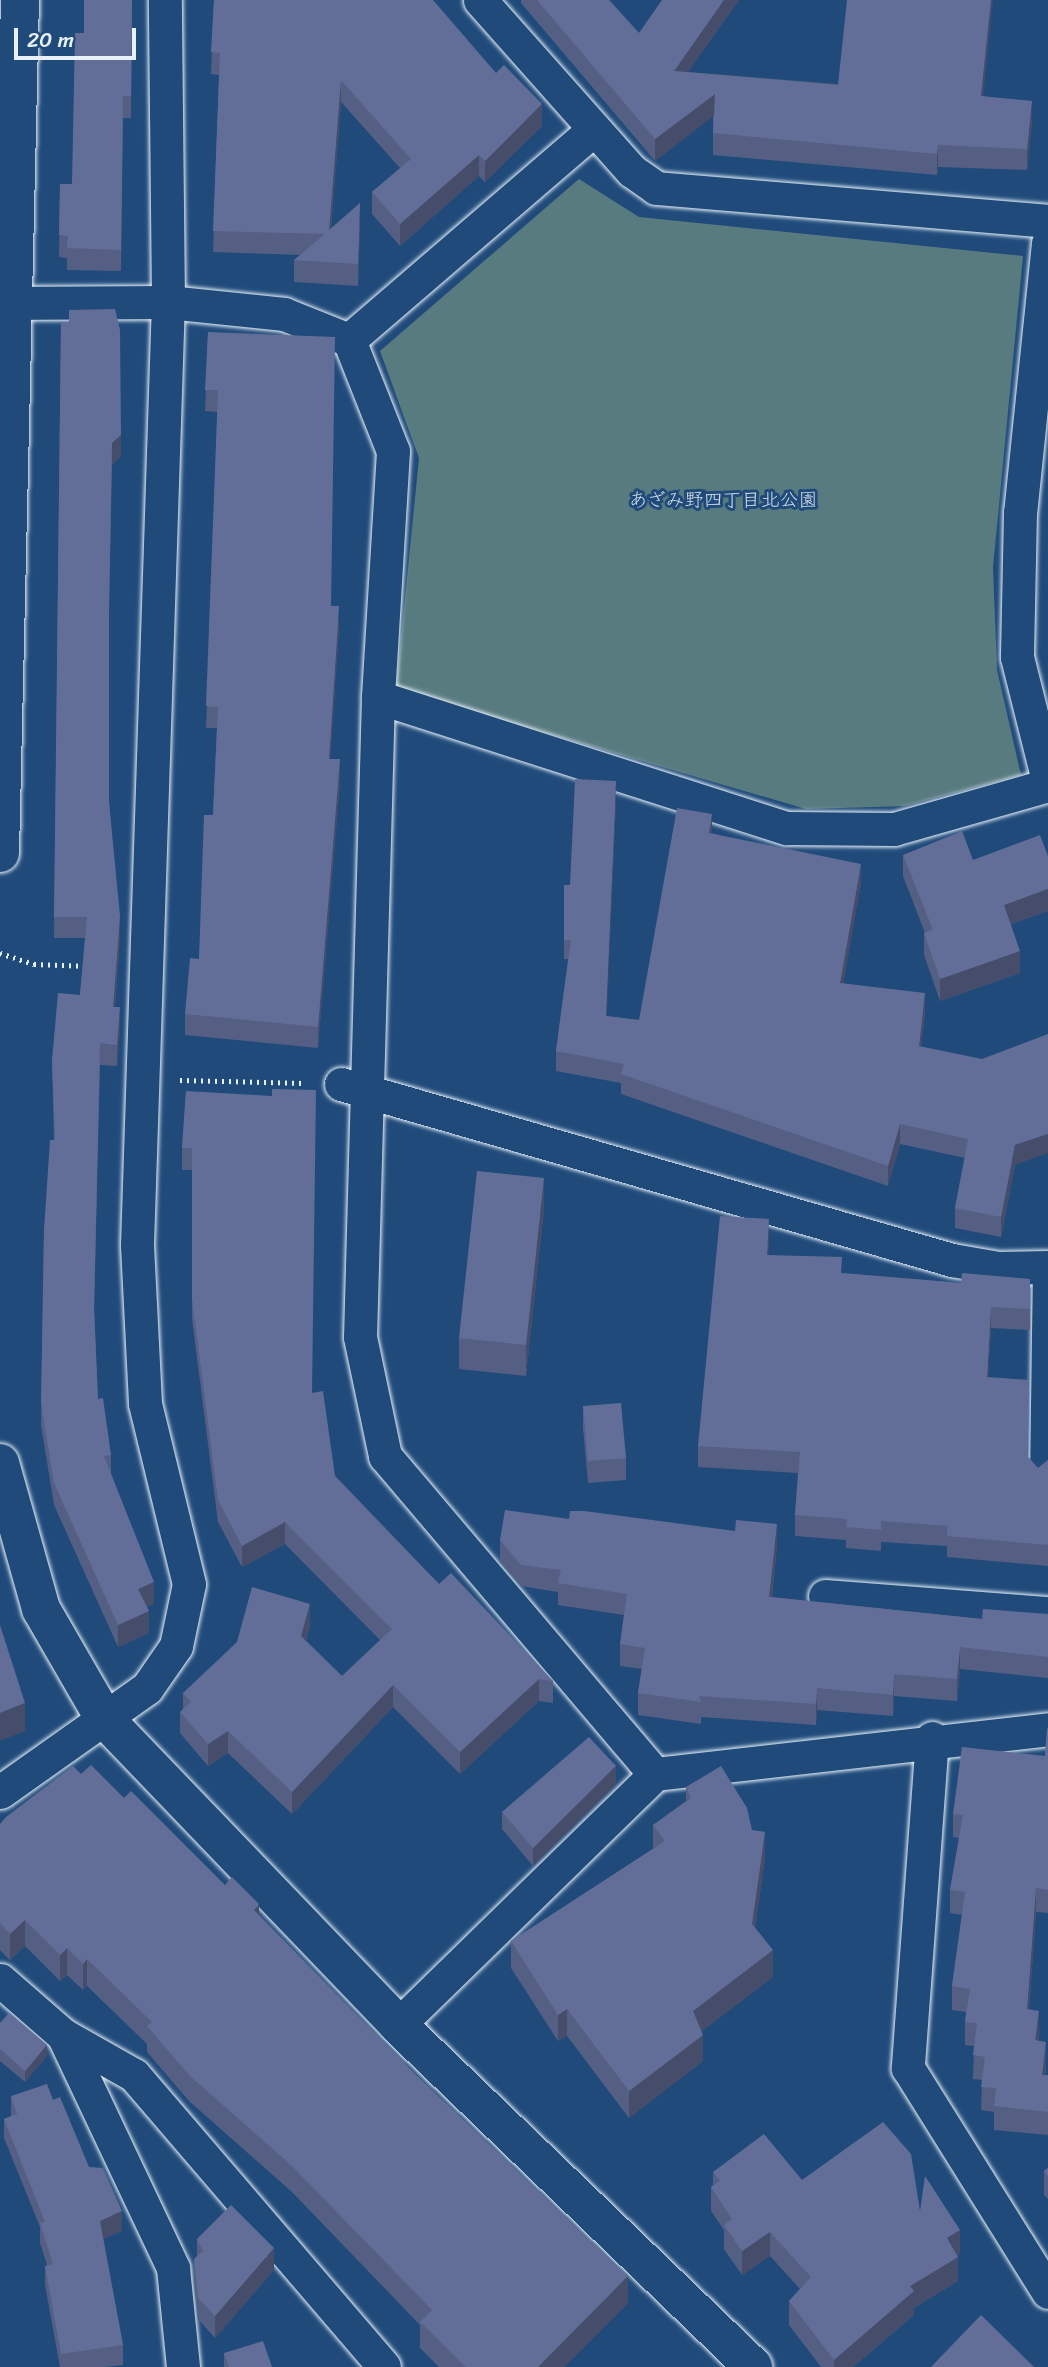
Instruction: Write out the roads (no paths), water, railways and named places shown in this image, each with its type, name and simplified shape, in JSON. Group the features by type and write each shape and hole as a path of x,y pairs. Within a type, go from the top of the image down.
{"street":[{"path":"0,853 7,303 20,0"},
{"path":"0,1792 147,1688 176,1646 190,1584 145,1403 137,1245 154,1080 168,302 166,0"},
{"path":"480,0 594,130 656,188 1048,221"},
{"path":"349,340 594,130"},
{"path":"378,697 787,828 894,830 1048,783 1017,657 1020,512 1048,243"},
{"path":"7,303 168,302 284,314 349,340 393,451 354,1088 360,1337 385,1456 655,1774"},
{"path":"354,1088 952,1260 1045,1268"},
{"path":"0,1463 41,1609 104,1718 398,2025 751,2366"},
{"path":"825,1596 1048,1613"},
{"path":"398,2025 655,1774 932,1738 1048,1729"},
{"path":"932,1738 908,2068 1048,2292"},
{"path":"0,1980 63,2035 134,2075 384,2367"},
{"path":"63,2035 173,2268 183,2367"}],"lane":[{"path":"1039,1478 1045,1268"}],"park label":[{"name":"あざみ野四丁目北公園","path":"723,500"}]}
